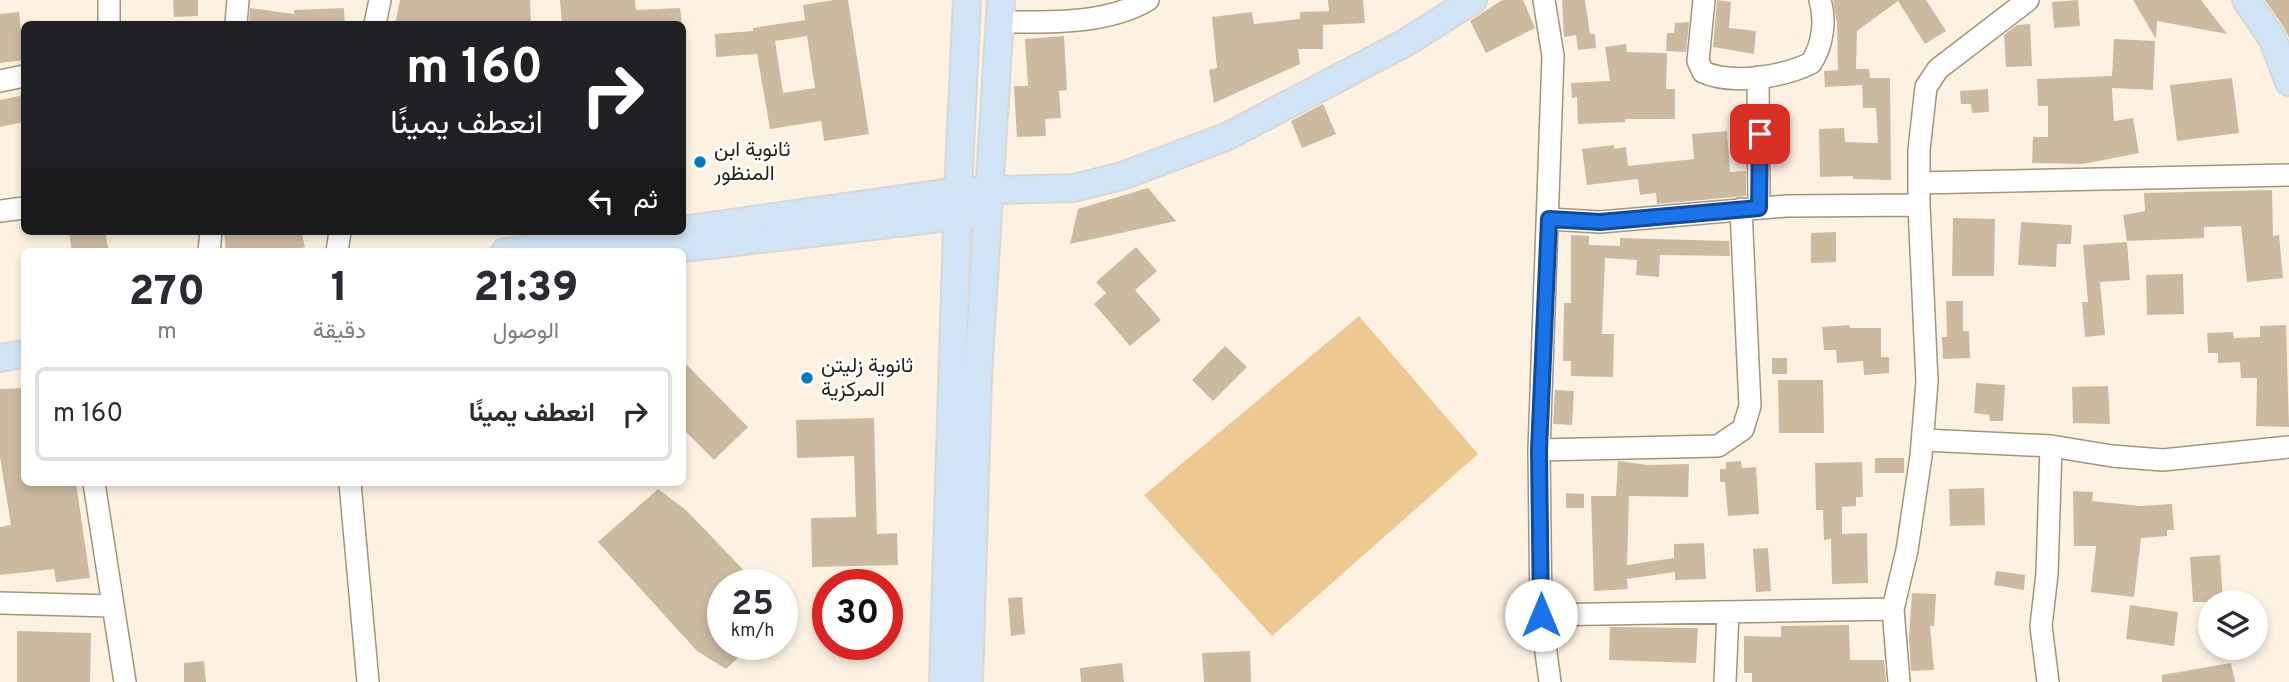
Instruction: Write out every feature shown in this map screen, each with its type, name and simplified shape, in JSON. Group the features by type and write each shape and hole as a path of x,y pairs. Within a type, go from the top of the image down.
{"main road":[{"path":"943,682 957,202 967,0"},
{"path":"686,230 957,202 988,202 1074,188 1122,176 1216,141 1405,43 1473,0"},
{"path":"2246,0 2272,38 2289,82"},
{"path":"969,682 978,376 1001,11"},
{"path":"675,248 957,202"},
{"path":"537,248 641,235"},
{"path":"0,342 21,338"},
{"path":"0,358 21,354"}],"street":[{"path":"109,0 109,21"},
{"path":"236,21 238,0"},
{"path":"376,21 380,0"},
{"path":"1001,11 1088,18 1118,12 1148,0"},
{"path":"1545,0 1553,56 1539,450 1541,615 1550,682"},
{"path":"1704,0 1699,67 1711,76 1758,77 1811,64 1821,38 1824,13 1820,0"},
{"path":"1899,682 1893,610 1907,550 1924,440 1927,382 1919,205 1924,104 1931,76 2028,0"},
{"path":"0,81 21,77"},
{"path":"1539,450 1718,446 1742,429 1750,406 1750,209 1758,77"},
{"path":"1919,183 2289,175"},
{"path":"1549,219 1600,222 1750,209 1919,205"},
{"path":"0,211 21,208"},
{"path":"1924,440 2051,446 2112,456 2163,460 2289,447"},
{"path":"2048,682 2041,626 2048,574 2051,446"},
{"path":"94,486 125,682"},
{"path":"350,486 368,682"},
{"path":"0,603 112,606"},
{"path":"1541,615 1893,610"},
{"path":"1725,682 1728,612"}],"shaded area":[{"path":"1359,316 1478,454 1272,636 1144,495"}],"building":[{"path":"173,0 198,0 198,16 174,17"},
{"path":"400,0 530,0 531,21 396,21"},
{"path":"560,0 635,0 636,10 680,8 682,21 562,21"},
{"path":"848,0 869,134 824,141 821,121 770,129 757,54 716,57 715,34 753,31 753,28 805,20 803,5","holes":["807,36 815,88 783,93 775,41"]},
{"path":"1328,0 1363,0 1365,23 1323,25 1323,49 1298,49 1300,64 1214,103 1209,70 1217,68 1212,17 1252,12 1254,24 1300,19 1300,12 1329,11"},
{"path":"1502,0 1523,0 1535,28 1486,53 1470,21"},
{"path":"1562,0 1585,0 1590,34 1595,34 1596,48 1578,50 1576,35 1564,37"},
{"path":"1717,0 1731,2 1729,28 1756,31 1754,54 1713,47"},
{"path":"1833,0 1926,0 1946,31 1925,44 1898,1 1857,31 1856,69 1869,69 1870,78 1890,78 1891,180 1853,179 1853,176 1820,177 1819,129 1844,128 1845,142 1878,143 1876,108 1863,108 1862,85 1825,87 1824,71 1838,70 1837,23"},
{"path":"2078,0 2080,26 2054,28 2052,2"},
{"path":"2133,0 2201,0 2227,34 2157,21 2156,39"},
{"path":"2265,0 2289,0 2289,38 2285,29"},
{"path":"250,8 294,14 294,10 344,8 345,21 249,21"},
{"path":"19,12 21,60 0,63 0,14"},
{"path":"1689,22 1686,52 1666,51 1667,33 1674,33 1675,23"},
{"path":"2030,24 2032,66 2006,67 2004,35 2017,25"},
{"path":"1064,36 1067,90 1059,91 1061,118 1045,119 1046,136 1017,137 1014,86 1028,86 1025,39"},
{"path":"2114,39 2155,41 2153,90 2112,88 2114,121 2133,118 2139,153 2083,164 2032,163 2033,137 2048,137 2048,106 2038,106 2037,79 2112,76"},
{"path":"1626,44 1627,52 1667,53 1666,89 1675,89 1675,119 1625,119 1625,122 1578,124 1577,97 1572,98 1571,83 1610,81 1605,47"},
{"path":"2232,78 2239,133 2177,141 2170,85"},
{"path":"1988,89 1989,112 1972,113 1971,104 1961,104 1960,91"},
{"path":"21,96 21,123 0,127 0,100"},
{"path":"1323,104 1336,134 1302,148 1291,121"},
{"path":"1727,131 1730,172 1746,171 1746,196 1657,204 1656,193 1640,195 1638,179 1587,185 1582,149 1614,145 1614,149 1626,147 1628,166 1694,159 1692,134"},
{"path":"1148,188 1176,221 1070,244 1078,209"},
{"path":"2272,190 2273,236 2279,235 2283,278 2247,282 2241,226 2204,227 2204,238 2127,241 2123,215 2145,211 2144,193"},
{"path":"1953,218 1995,219 1994,276 1952,276"},
{"path":"2021,222 2072,225 2071,244 2057,244 2056,267 2018,265"},
{"path":"1836,232 1836,262 1811,263 1811,233"},
{"path":"69,235 106,235 108,248 71,248"},
{"path":"224,235 302,235 305,247 301,248 226,248"},
{"path":"1571,235 1589,236 1589,245 1620,246 1620,238 1729,241 1730,256 1660,255 1659,277 1636,275 1637,260 1605,258 1602,334 1614,334 1613,377 1571,376 1571,361 1563,361 1564,303 1571,303"},
{"path":"2127,242 2130,280 2100,282 2105,335 2085,337 2082,302 2088,302 2083,245"},
{"path":"1136,247 1157,271 1135,290 1161,320 1130,346 1094,304 1106,293 1096,282"},
{"path":"2183,274 2184,314 2147,315 2146,275"},
{"path":"1946,301 1963,301 1963,331 1969,331 1970,358 1943,359 1942,337 1947,337"},
{"path":"1849,325 1850,328 1881,328 1881,357 1889,357 1889,373 1864,375 1863,361 1837,363 1836,350 1824,350 1822,327"},
{"path":"2286,325 2289,427 2256,426 2257,378 2241,378 2240,362 2218,363 2218,353 2208,353 2207,333 2233,332 2234,338 2260,337 2260,326"},
{"path":"1225,346 1247,367 1213,401 1192,380"},
{"path":"1772,358 1787,358 1787,374 1772,374"},
{"path":"686,364 748,427 714,460 686,432"},
{"path":"1778,380 1823,380 1824,433 1779,433"},
{"path":"1976,383 2005,385 2003,421 1990,421 1989,415 1974,413"},
{"path":"2108,386 2110,424 2073,423 2072,387"},
{"path":"21,388 21,486 76,486 90,578 56,582 54,569 0,575 0,527 11,525 0,457 0,389"},
{"path":"1555,390 1574,391 1572,425 1553,424"},
{"path":"874,418 877,534 897,533 898,565 812,567 811,518 856,517 854,456 797,458 796,420"},
{"path":"1875,458 1904,458 1904,473 1875,473"},
{"path":"1618,461 1648,465 1689,464 1688,497 1629,496 1627,565 1674,558 1674,544 1704,543 1706,579 1675,580 1675,572 1627,579 1628,589 1594,591 1591,496 1616,496"},
{"path":"1741,461 1742,468 1756,467 1759,514 1728,516 1725,482 1720,482 1720,469 1726,469 1726,462"},
{"path":"1862,462 1863,497 1856,497 1856,506 1842,507 1842,534 1867,533 1868,583 1832,584 1831,539 1824,540 1823,510 1816,510 1815,463"},
{"path":"1984,488 1985,525 1950,526 1949,489"},
{"path":"658,489 686,510 743,569 707,569 707,657 697,651 598,542"},
{"path":"2073,491 2093,492 2092,501 2140,506 2172,504 2174,530 2167,530 2167,536 2141,538 2134,597 2091,592 2096,546 2074,546"},
{"path":"1566,493 1584,494 1584,508 1566,508"},
{"path":"1768,548 1771,591 1756,592 1753,549"},
{"path":"2220,555 2222,590 2198,590 2198,602 2193,602 2190,557"},
{"path":"1996,571 2025,575 2024,590 1994,585"},
{"path":"1912,593 1936,594 1934,626 1930,626 1934,670 1911,671 1909,638"},
{"path":"1022,597 1025,634 1011,636 1008,598"},
{"path":"2130,605 2178,612 2174,646 2126,639"},
{"path":"1849,625 1850,660 1884,660 1886,682 1752,682 1752,673 1744,673 1744,636 1781,637 1781,626"},
{"path":"1610,627 1698,628 1696,663 1609,660"},
{"path":"17,631 91,633 90,682 17,682"},
{"path":"1250,651 1251,682 1204,682 1202,653"},
{"path":"712,660 736,660 726,669"},
{"path":"204,661 206,682 184,682 184,663"},
{"path":"1122,663 1124,682 1081,682 1080,668"},
{"path":"2231,663 2235,682 2162,682 2162,675"}],"place":[{"name":"ثانوية ابن المنظور","path":"700,162"},
{"name":"ثانوية زليتن المركزية","path":"807,378"}],"route":[{"path":"1541,615 1539,450 1549,219 1600,222 1759,208 1760,134"}]}
